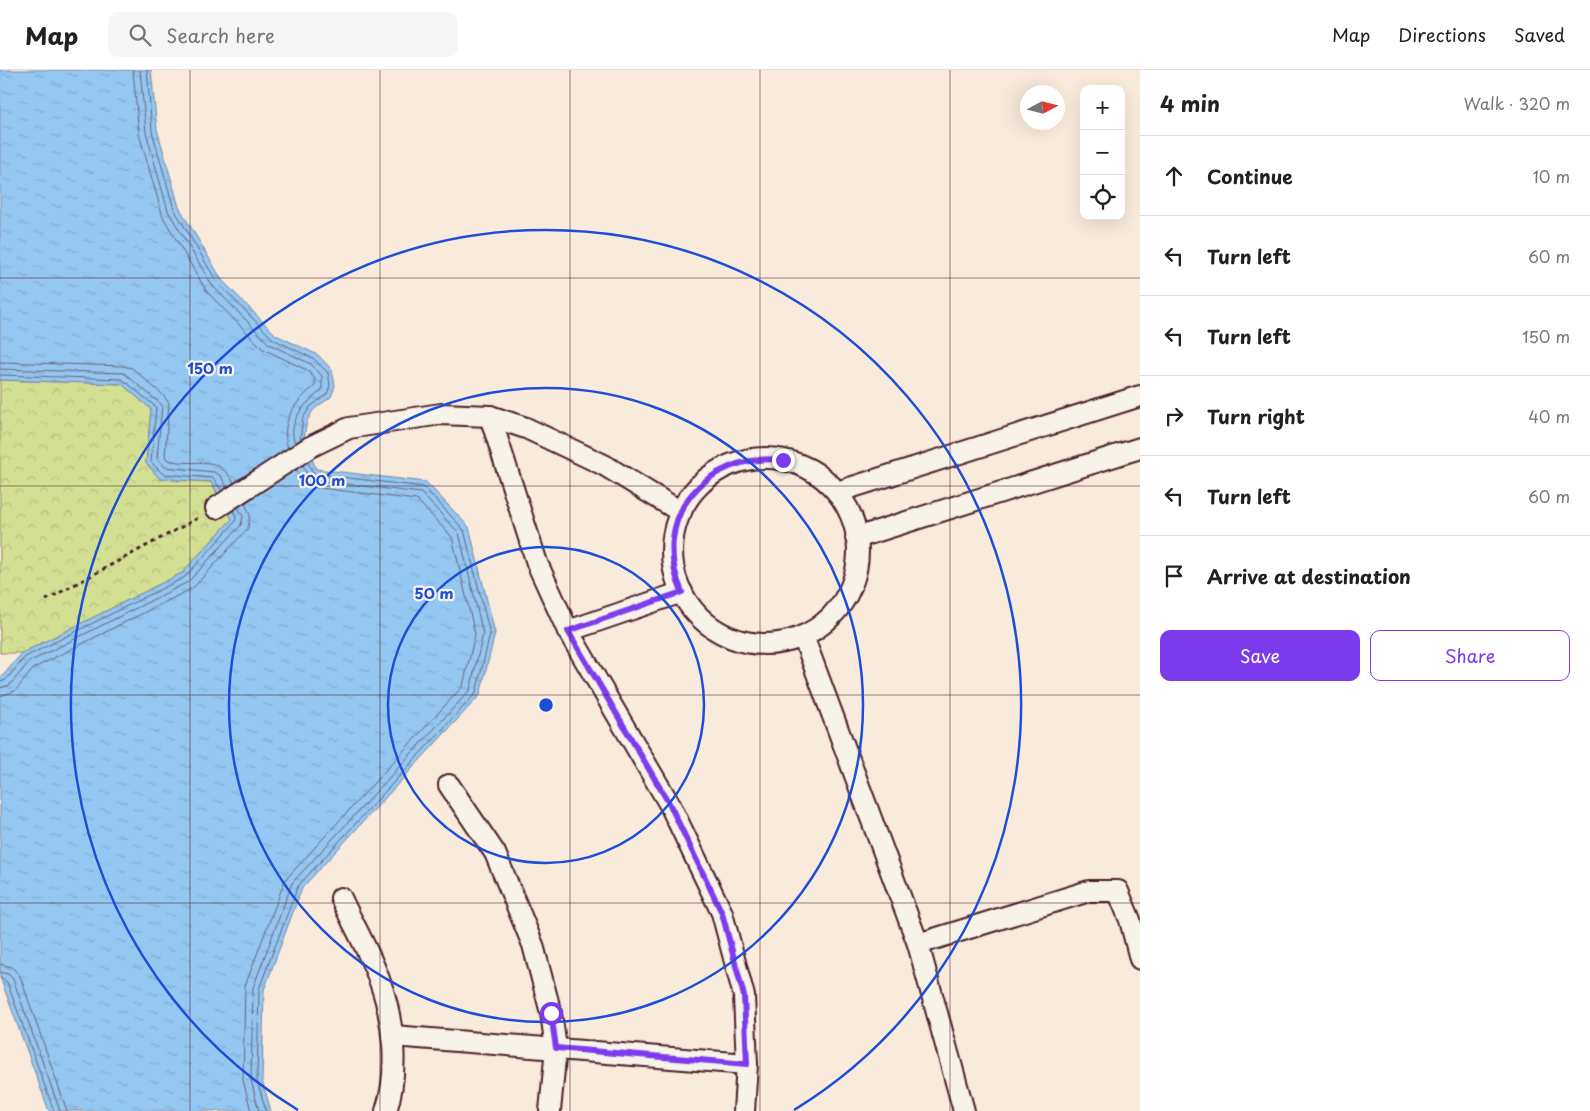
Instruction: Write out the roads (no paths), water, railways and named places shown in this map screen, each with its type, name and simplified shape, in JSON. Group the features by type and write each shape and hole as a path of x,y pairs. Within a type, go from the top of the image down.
{"street":[{"path":"837,492 1140,396"},
{"path":"216,508 310,447 349,428 442,414 490,416 526,428 604,465 681,512"},
{"path":"490,416 537,563 568,631 670,805 722,913 744,996 747,1064 744,1111"},
{"path":"856,538 1140,448"},
{"path":"765,458 798,464 826,481 837,492 852,521 856,538 855,572 842,603 824,622 803,636 770,644 736,640 720,633 694,611 682,592 673,564 672,546 681,512 701,484 723,468 748,460 765,458"},
{"path":"568,631 682,592"},
{"path":"803,636 918,944 964,1111"},
{"path":"449,785 495,853 534,945 551,1013 556,1048 550,1111"},
{"path":"918,944 1089,891 1118,891 1130,920 1140,959"},
{"path":"341,898 380,982 393,1036 392,1094 386,1111"},
{"path":"393,1036 747,1064"}],"water":[{"path":"0,70 151,70 157,129 179,207 222,280 276,335 318,355 332,370 335,386 331,397 313,410 307,421 304,437 316,469 426,482 469,527 495,633 480,695 302,888 264,990 262,1080 271,1111 49,1111 0,977 0,679 22,653 182,573 232,519 211,482 160,479 146,463 151,409 122,384 0,380"}]}
